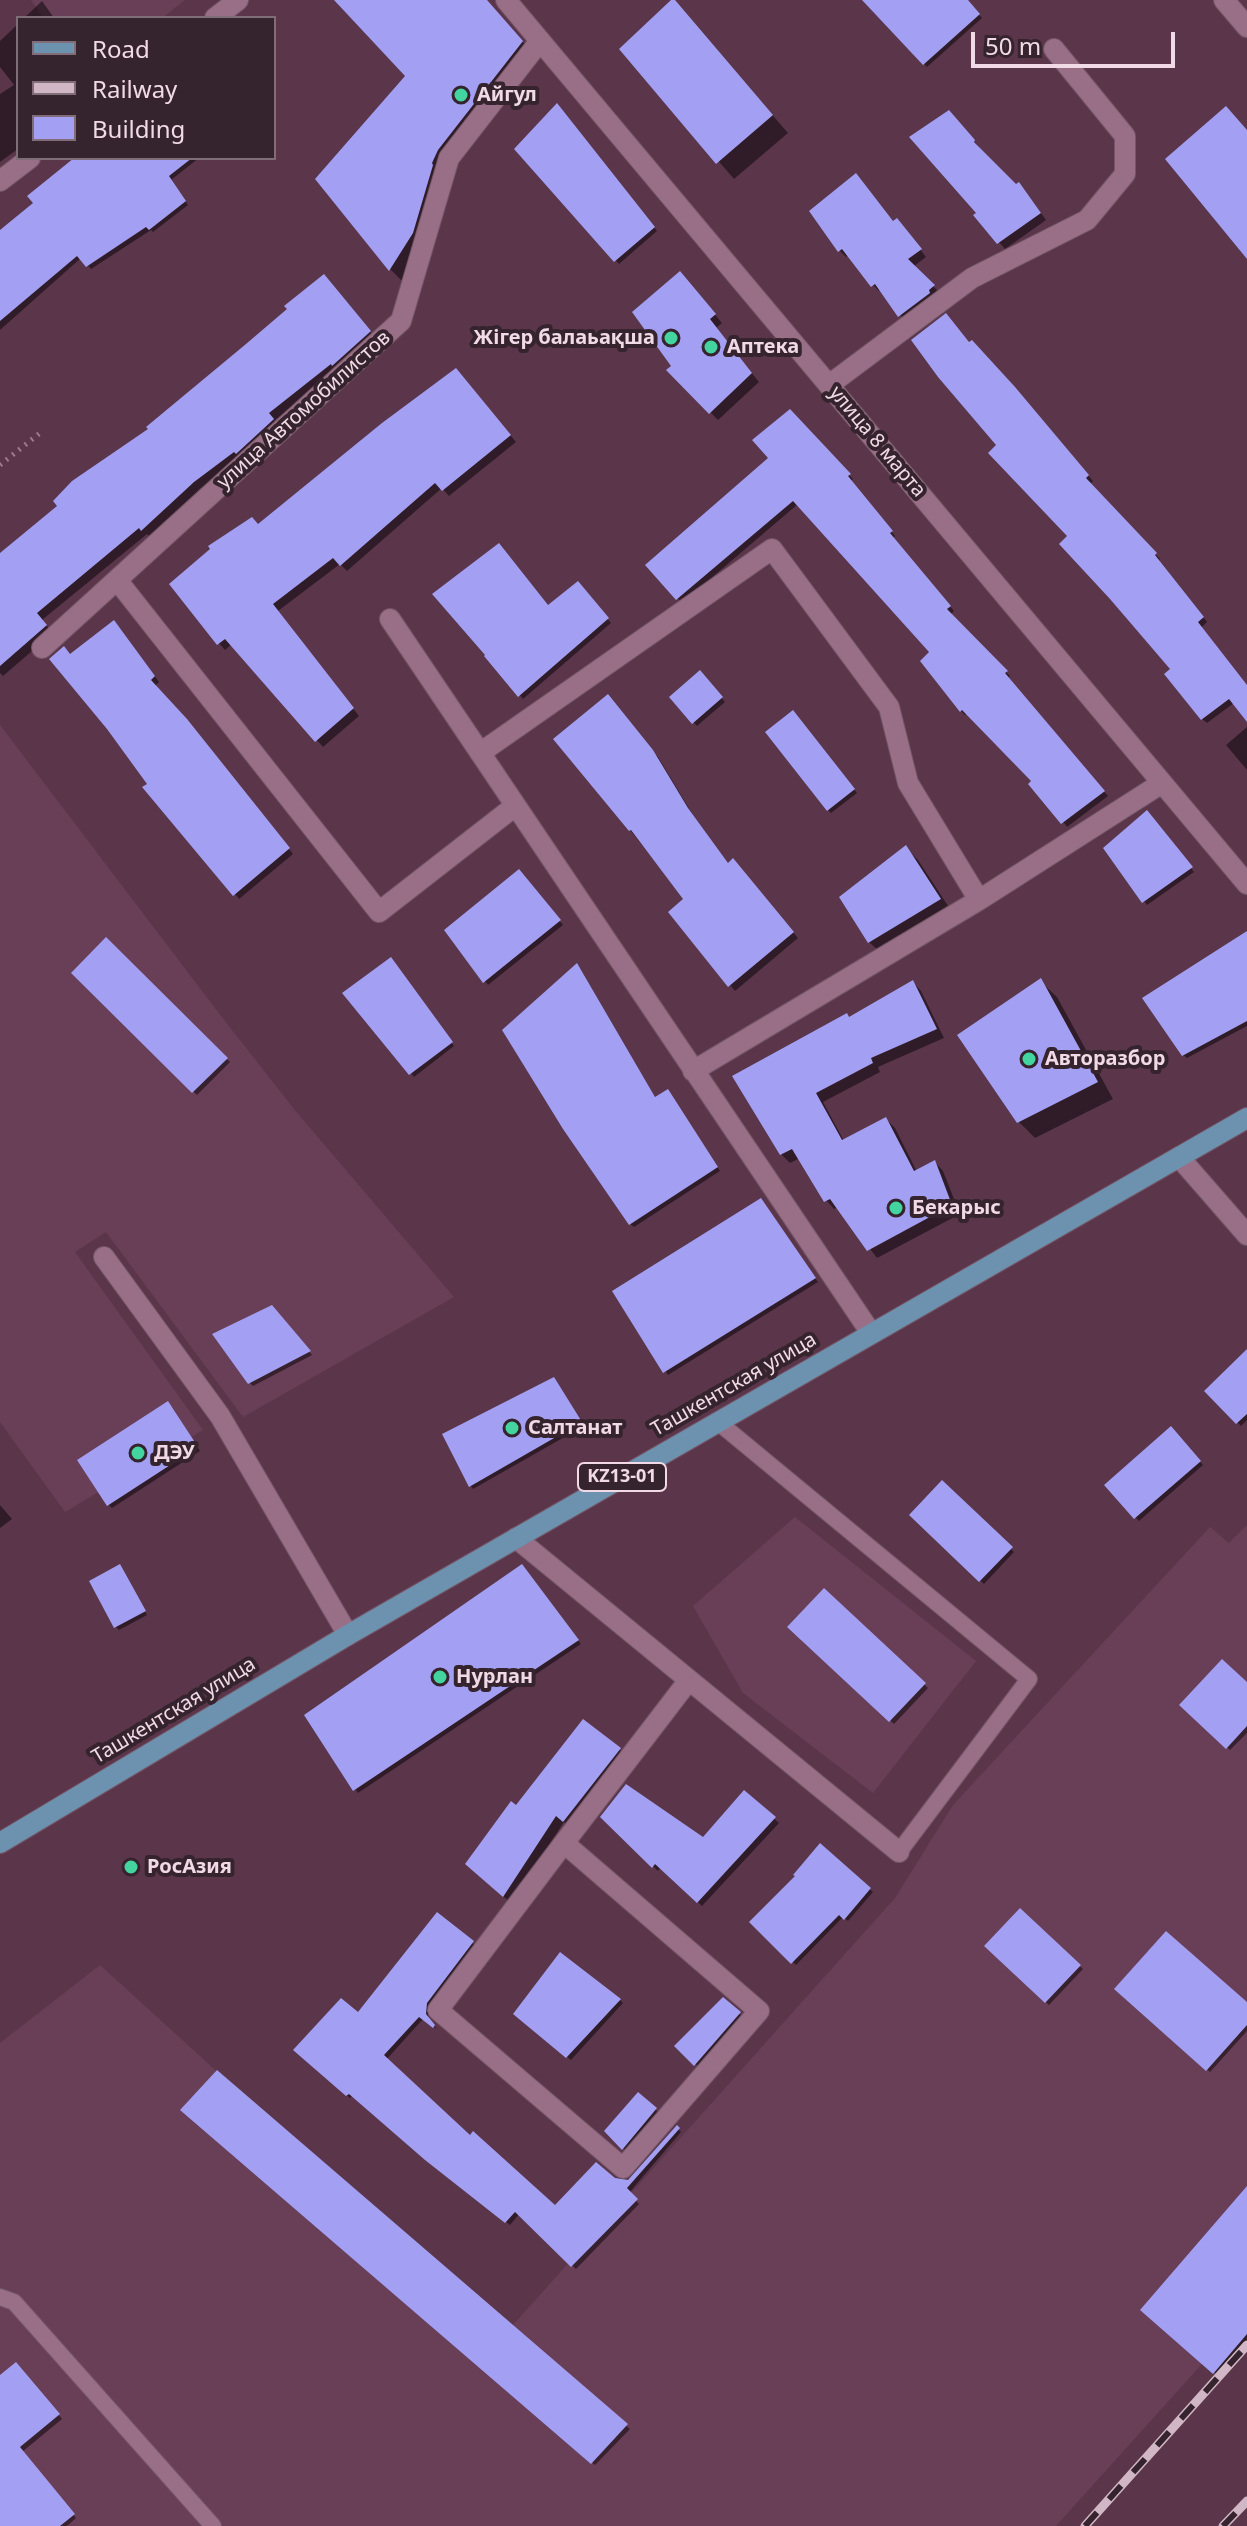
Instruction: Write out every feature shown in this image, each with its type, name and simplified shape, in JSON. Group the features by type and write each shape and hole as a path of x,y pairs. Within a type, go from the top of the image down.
{"main road":[{"name":"Ташкентская улица","path":"0,1843 348,1635 1247,1118"}],"street":[{"path":"218,16 238,0"},
{"path":"1224,0 1247,27"},
{"name":"улица 8 марта","path":"510,1 540,41 1247,884"},
{"name":"улица Автомобилистов","path":"42,648 401,321 449,158 540,41"},
{"path":"829,385 972,278 1087,220 1125,174 1125,136 1054,49"},
{"path":"0,181 27,160"},
{"path":"480,753 772,549 889,707 908,783 979,900"},
{"path":"117,580 379,912 515,806"},
{"path":"390,619 871,1333"},
{"path":"693,1071 979,900 1162,783"},
{"path":"1179,1157 1247,1235"},
{"path":"104,1257 220,1416 348,1635"},
{"path":"516,1538 899,1852"},
{"path":"564,1843 759,2011 623,2168 438,2010 564,1843 689,1680"}],"lane":[{"path":"718,1422 1029,1679 899,1852"},
{"path":"0,2297 14,2302 213,2526"}],"path":[{"path":"0,465 40,433"}],"shaded area":[{"path":"31,0 185,0 165,16 43,16"},
{"path":"0,725 294,1109 454,1297 243,1417 106,1232 75,1252 203,1430 65,1512 0,1422"},
{"path":"795,1517 976,1661 873,1793 743,1693 693,1606"},
{"path":"1247,1525 1247,2314 1056,2526 0,2526 0,2043 100,1965 505,2334 895,1898 953,1805 1210,1527 1229,1543"}],"building":[{"path":"334,0 487,0 523,41 438,150 413,233 389,271 315,179 405,76"},
{"path":"671,0 675,0 773,115 716,164 619,49"},
{"path":"862,0 968,0 980,14 923,65"},
{"path":"557,103 655,227 614,262 514,149"},
{"path":"1226,106 1247,130 1247,259 1165,159"},
{"path":"949,110 974,142 1016,184 1019,182 1041,213 997,244 973,215 976,213 909,137"},
{"path":"72,160 189,160 169,176 186,201 149,230 146,227 86,267 77,256 0,321 0,230 33,203 27,196"},
{"path":"856,173 893,221 897,218 922,249 908,259 935,285 929,290 930,293 898,317 875,284 871,287 842,249 838,252 809,211"},
{"path":"680,271 716,314 710,319 752,373 709,414 666,370 671,366 632,312"},
{"path":"324,274 371,331 332,366 269,413 274,419 236,454 234,452 194,482 141,531 139,528 37,613 47,625 0,666 0,553 57,506 53,501 72,481 148,429 146,427 287,309 284,306"},
{"path":"946,313 969,342 972,340 1015,387 1089,475 1086,478 1157,553 1155,555 1204,617 1198,622 1247,685 1247,722 1229,699 1201,720 1164,674 1170,669 1059,544 1067,536 988,453 996,445 911,340"},
{"path":"456,368 511,435 442,491 435,483 340,566 333,558 273,604 354,708 315,742 225,639 217,645 169,584 210,549 208,546 252,517 258,524 382,423"},
{"path":"790,409 851,474 848,476 893,531 890,533 951,606 947,609 1008,671 1005,673 1105,791 1061,824 1028,784 1031,781 962,710 960,712 920,661 929,652 793,501 676,600 645,565 768,458 752,440"},
{"path":"499,543 548,605 578,581 609,618 518,697 432,594"},
{"path":"114,620 155,676 151,680 187,719 290,848 233,896 142,787 147,784 107,729 49,659 64,646 70,654"},
{"path":"700,670 723,697 692,724 669,697"},
{"path":"608,694 653,750 688,808 728,863 733,858 794,932 728,987 668,912 683,899 631,830 553,739"},
{"path":"793,710 855,789 827,811 765,732"},
{"path":"1147,810 1193,867 1142,903 1103,848"},
{"path":"906,845 941,899 868,943 839,897"},
{"path":"519,869 561,920 483,983 444,930"},
{"path":"1247,931 1247,1021 1182,1056 1142,998"},
{"path":"106,937 228,1058 192,1093 71,973"},
{"path":"391,957 453,1042 409,1075 342,993"},
{"path":"577,963 655,1097 668,1089 718,1167 629,1225 563,1129 502,1030"},
{"name":"Авторазбор","path":"1041,978 1098,1082 1017,1123 957,1035"},
{"path":"913,980 937,1029 871,1058 873,1063 816,1093 842,1140 886,1117 914,1171 935,1160 952,1205 867,1251 830,1199 824,1202 792,1149 780,1155 732,1076 847,1013 849,1017"},
{"path":"761,1198 816,1278 663,1373 612,1291"},
{"path":"272,1305 311,1351 248,1384 212,1334"},
{"path":"1247,1349 1247,1414 1236,1424 1204,1391"},
{"name":"Салтанат","path":"554,1377 582,1422 469,1487 442,1434"},
{"name":"ДЭУ","path":"168,1401 198,1447 107,1506 77,1460"},
{"path":"1171,1426 1201,1461 1134,1519 1104,1485"},
{"path":"942,1480 1013,1547 979,1582 909,1515"},
{"path":"120,1564 146,1611 114,1628 89,1581"},
{"name":"Нурлан","path":"522,1564 579,1640 353,1791 304,1715"},
{"path":"824,1588 926,1683 889,1722 787,1627"},
{"path":"1222,1659 1247,1682 1247,1726 1226,1749 1179,1705"},
{"path":"583,1719 621,1748 563,1822 556,1816 503,1897 465,1864 511,1801 516,1805"},
{"path":"626,1784 703,1837 744,1790 776,1817 697,1903 655,1864 652,1868 600,1817"},
{"path":"820,1843 871,1888 844,1920 839,1915 791,1964 749,1922 795,1876"},
{"path":"1020,1908 1081,1965 1045,2003 984,1946"},
{"path":"437,1912 474,1941 427,2003 426,2014 435,2025 433,2028 419,2017 384,2055 470,2135 473,2131 555,2205 596,2162 615,2178 628,2180 677,2125 680,2128 627,2188 638,2199 571,2267 515,2212 505,2223 293,2050 341,1998 358,2012"},
{"path":"1166,1931 1247,2002 1247,2025 1206,2071 1114,1989"},
{"path":"560,1952 621,1999 566,2058 513,2014"},
{"path":"723,1997 741,2012 694,2066 674,2046"},
{"path":"217,2070 628,2424 591,2464 180,2110"},
{"path":"638,2092 657,2108 622,2150 604,2131"},
{"path":"1247,2186 1247,2334 1213,2374 1140,2310"},
{"path":"16,2362 60,2414 20,2447 75,2514 60,2526 0,2526 0,2375"}],"railway":[{"path":"1085,2526 1247,2345"},
{"path":"1223,2526 1247,2501"}],"place":[{"name":"Айгул","path":"461,95"},
{"name":"Жігер балаьақша","path":"671,338"},
{"name":"Аптека","path":"711,347"},
{"name":"Авторазбор","path":"1029,1059"},
{"name":"Бекарыс","path":"896,1208"},
{"name":"Салтанат","path":"512,1428"},
{"name":"ДЭУ","path":"138,1453"},
{"name":"Нурлан","path":"440,1677"},
{"name":"РосАзия","path":"131,1867"}]}
